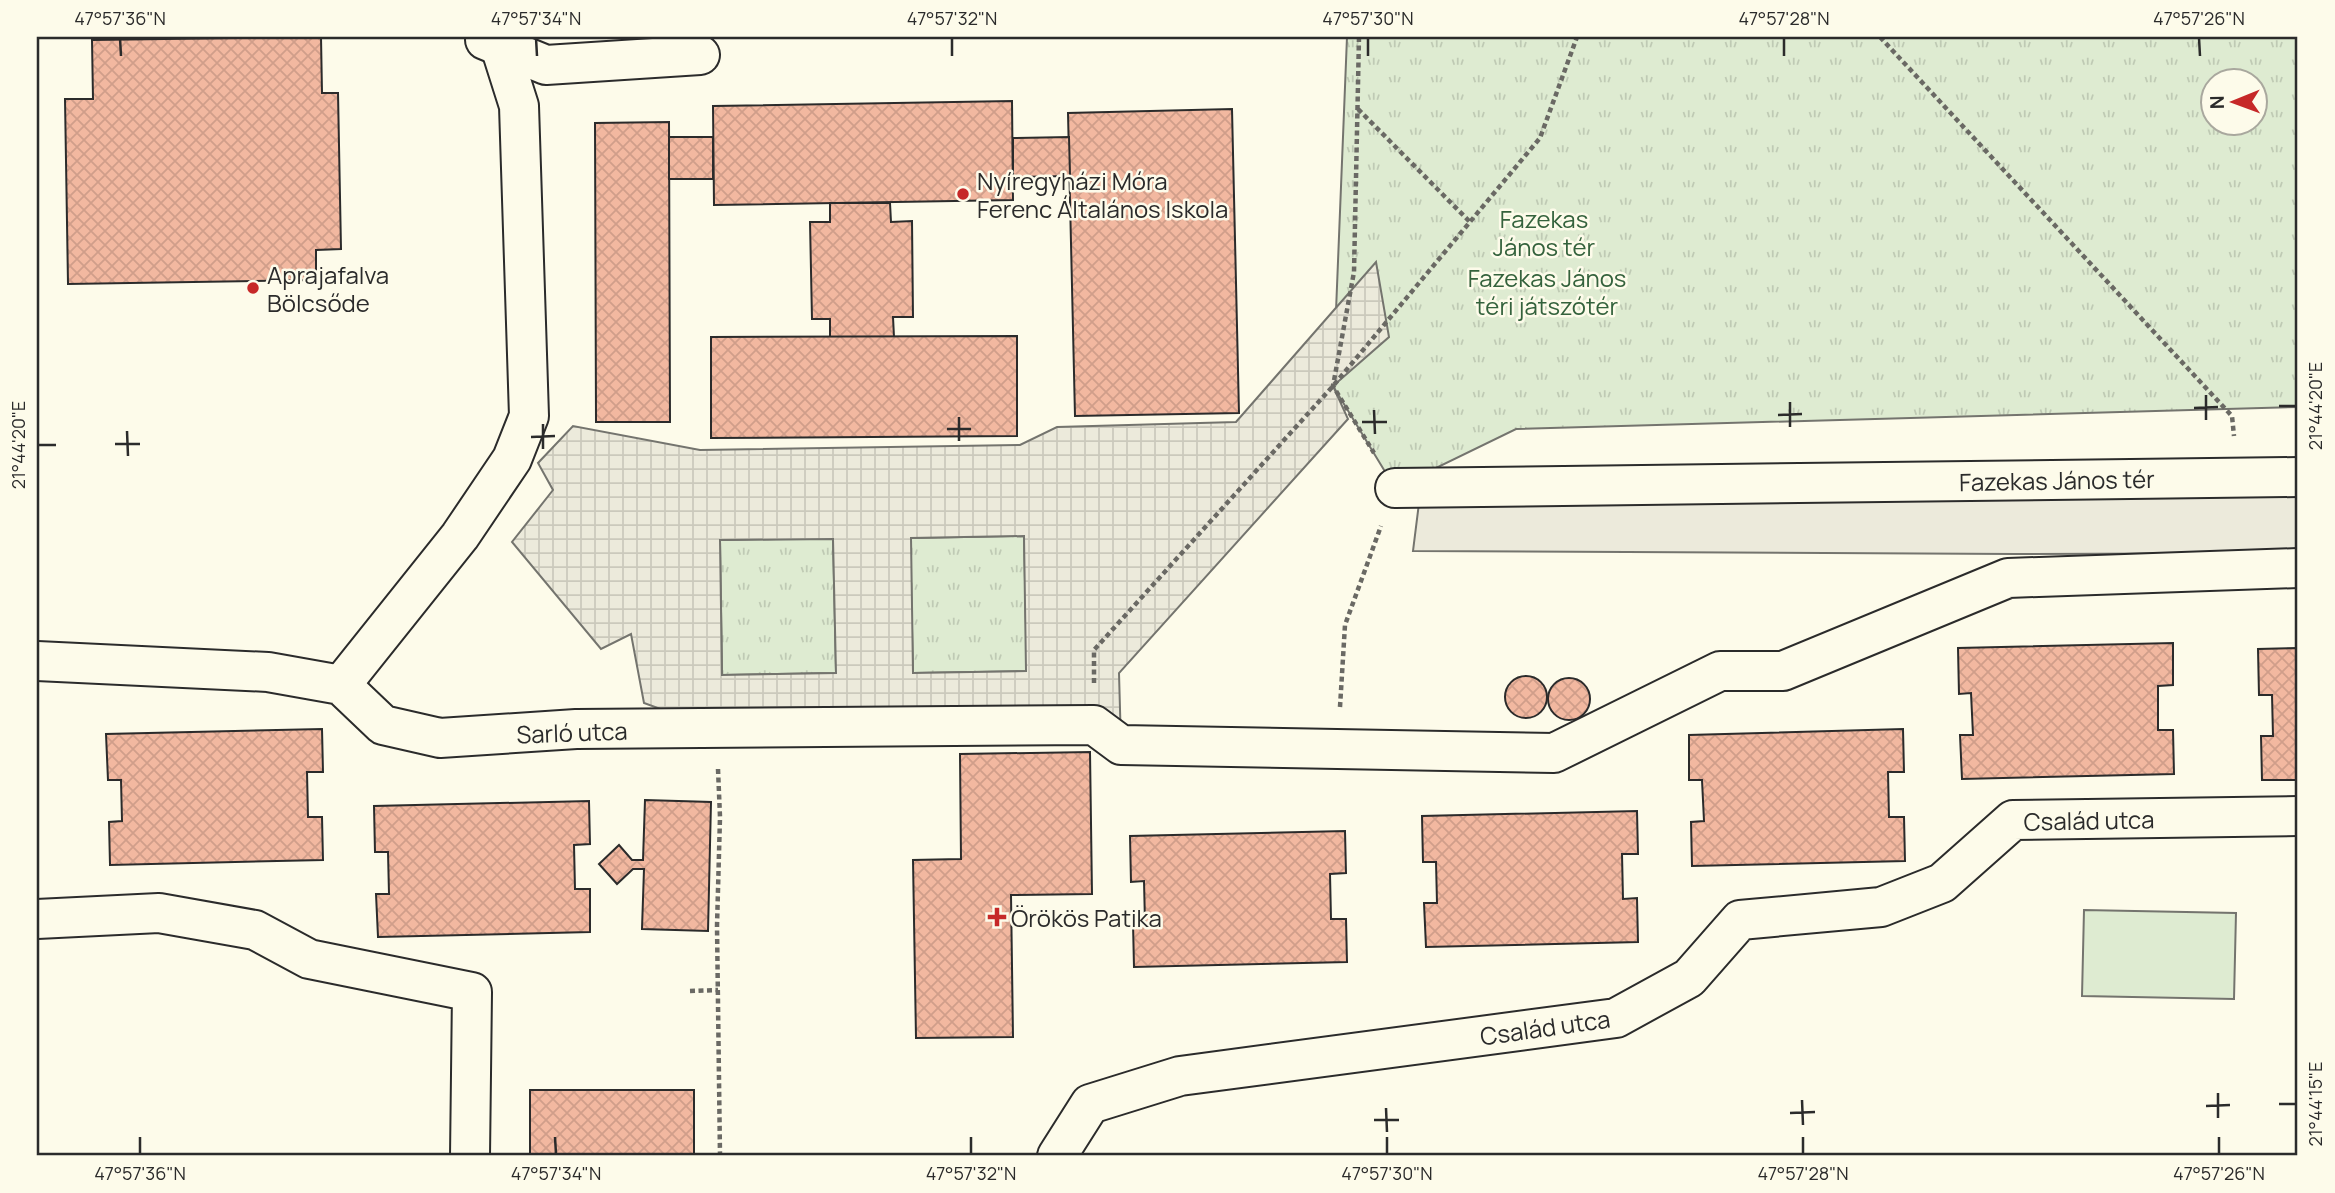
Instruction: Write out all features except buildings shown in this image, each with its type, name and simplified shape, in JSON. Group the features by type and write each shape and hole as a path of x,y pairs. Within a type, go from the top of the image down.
{"street":[{"path":"488,41 546,65 700,55"},
{"path":"37,661 268,672 341,685 460,536 512,458 529,416 519,106 488,41"},
{"name":"Fazekas János tér","path":"1395,488 2298,477"},
{"name":"Sarló utca","path":"341,685 383,725 440,738 576,729 1107,735 1338,749 1554,752 1720,671 1783,671 2008,578 2298,568"},
{"name":"Család utca","path":"1057,1156 1090,1104 1180,1076 1616,1018 1689,978 1740,920 1881,907 1942,883 2012,820 2298,816"},
{"path":"37,919 159,913 255,930 309,959 472,992 470,1156"}],"path":[{"path":"1338,749 1345,625 1395,488 1333,386 1354,272 1359,37"},
{"path":"1107,735 1094,650 1333,386 1540,138 1577,37"},
{"path":"1880,37 2232,416 2237,478"},
{"path":"1357,108 1470,222"},
{"path":"720,817 720,1156"},
{"path":"690,991 718,990"}],"green space":[{"name":"Fazekas János tér","path":"1347,37 2298,37 2298,407 1516,429 1395,488 1333,386"},
{"path":"1024,536 1027,671 913,673 910,538"},
{"path":"833,538 836,673 722,675 720,540"},
{"path":"2084,910 2236,913 2234,999 2082,996"}],"shaded area":[{"path":"1376,262 1389,337 1333,386 1348,419 1119,673 1121,745 715,729 644,703 631,634 601,649 512,542 553,490 538,463 573,426 700,450 1020,445 1057,427 1236,422","holes":["1024,536 1026,671 913,673 911,538","833,539 836,673 722,675 720,540"]},
{"path":"2298,477 2298,553 1413,551 1421,487"}],"place":[{"name":"Nyíregyházi Móra Ferenc Általános Iskola","path":"963,194"},
{"name":"Aprajafalva Bölcsőde","path":"253,288"},
{"name":"Örökös Patika","path":"997,917"}],"park label":[{"name":"Fazekas János téri játszótér","path":"1547,291"}]}
